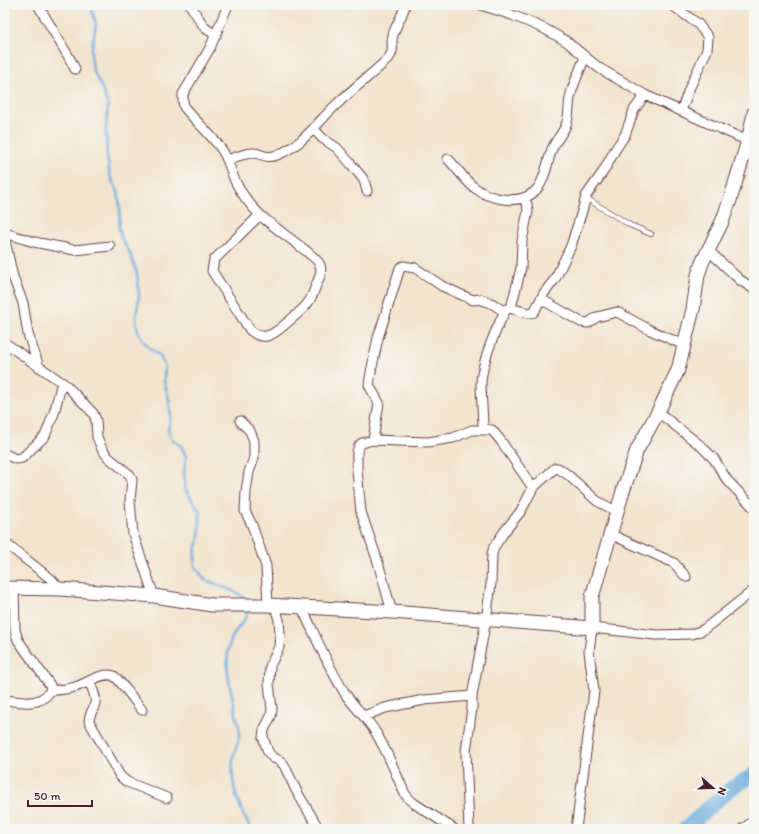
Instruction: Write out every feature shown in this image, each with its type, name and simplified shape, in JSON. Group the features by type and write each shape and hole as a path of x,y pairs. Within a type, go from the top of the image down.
{"street":[{"path":"38,5 75,69"},
{"path":"190,5 205,28 216,35"},
{"path":"228,5 210,48 183,94 182,101 188,112 212,136 223,152 243,194 260,215 311,254 319,262 321,271 314,292 308,303 276,332 267,337 254,334 250,330 212,271 214,260 260,215"},
{"path":"227,160 256,153 263,156 277,155 294,147 314,129 324,116 388,60 392,54 394,46 393,35 405,5"},
{"path":"481,5 512,15 545,29 566,41 599,68 645,95 748,141"},
{"path":"672,5 698,24 708,37 707,50 681,111"},
{"path":"448,159 473,187 483,194 510,199 523,198 533,193 539,186 552,149 566,126 570,96 574,82 585,57"},
{"path":"373,440 379,403 369,385 371,372 378,338 400,268 403,266 415,268 442,286 473,300 480,299 508,310 530,314 534,312 555,278 571,246 583,208 584,199 603,172 625,135 634,110 645,95"},
{"path":"576,829 594,691 589,651 592,628 592,597 616,511 637,450 658,412 678,370 693,309 698,275 730,200 748,141 754,113"},
{"path":"314,129 322,138 337,148 351,164 364,180 367,191"},
{"path":"523,198 527,204 528,211 523,237 521,268 508,310 492,341 481,383 483,429 492,430 533,488"},
{"path":"5,233 34,242 75,250 110,246"},
{"path":"5,241 13,277 22,303 28,334 39,367"},
{"path":"709,251 740,280 754,289"},
{"path":"541,299 581,322 588,323 597,317 617,312 650,330 684,345"},
{"path":"5,343 62,382 93,413 96,420 97,437 102,449 108,457 130,475 132,480 130,501 134,534 154,596"},
{"path":"5,454 16,459 22,458 45,436 54,413 62,382"},
{"path":"658,412 701,446 714,459 727,480 754,508"},
{"path":"240,421 250,431 254,441 254,458 249,472 245,511 252,525 266,566 271,605 279,620 279,647 270,666 269,684 272,709 263,737 268,752 273,758 279,760 284,765 297,792 319,829"},
{"path":"392,612 376,553 361,512 357,451 358,446 362,443 373,440 428,442 453,438 472,430 492,430"},
{"path":"469,829 466,759 472,696 486,620 492,572 492,554 494,547 521,511 533,488 555,468 558,468 597,501 616,511"},
{"path":"610,534 674,563 686,576"},
{"path":"5,543 51,579 60,589"},
{"path":"5,700 35,702 48,695 51,690 50,685 18,640 15,630 9,588 60,589 154,596 212,605 271,605 302,608 392,612 592,628 656,635 692,634 703,630 754,590"},
{"path":"302,608 328,664 347,696 364,716 381,741 405,794 410,800 454,829"},
{"path":"51,690 58,691 77,687 89,681 108,675 115,676 142,710"},
{"path":"89,681 96,698 96,703 89,716 89,721 120,776 127,782 167,798"},
{"path":"364,716 385,708 424,700 472,696"},
{"path":"742,829 754,821"}],"lane":[{"path":"584,199 630,225 651,234"}],"waterway":[{"path":"90,5 96,23 91,53 93,71 102,88 108,106 106,129 107,155 110,176 118,192 120,209 119,228 122,240 130,253 137,273 139,296 136,318 138,332 147,346 160,356 165,367 164,382 169,399 171,417 168,429 171,438 181,446 186,456 184,472 185,489 200,512 199,540 195,552 195,566 205,580 233,591 244,597 246,600"},
{"path":"249,609 246,617 231,640 227,658 236,717 240,729 232,769 234,787 239,805 251,829"},
{"path":"685,829 730,789 754,775"}]}
